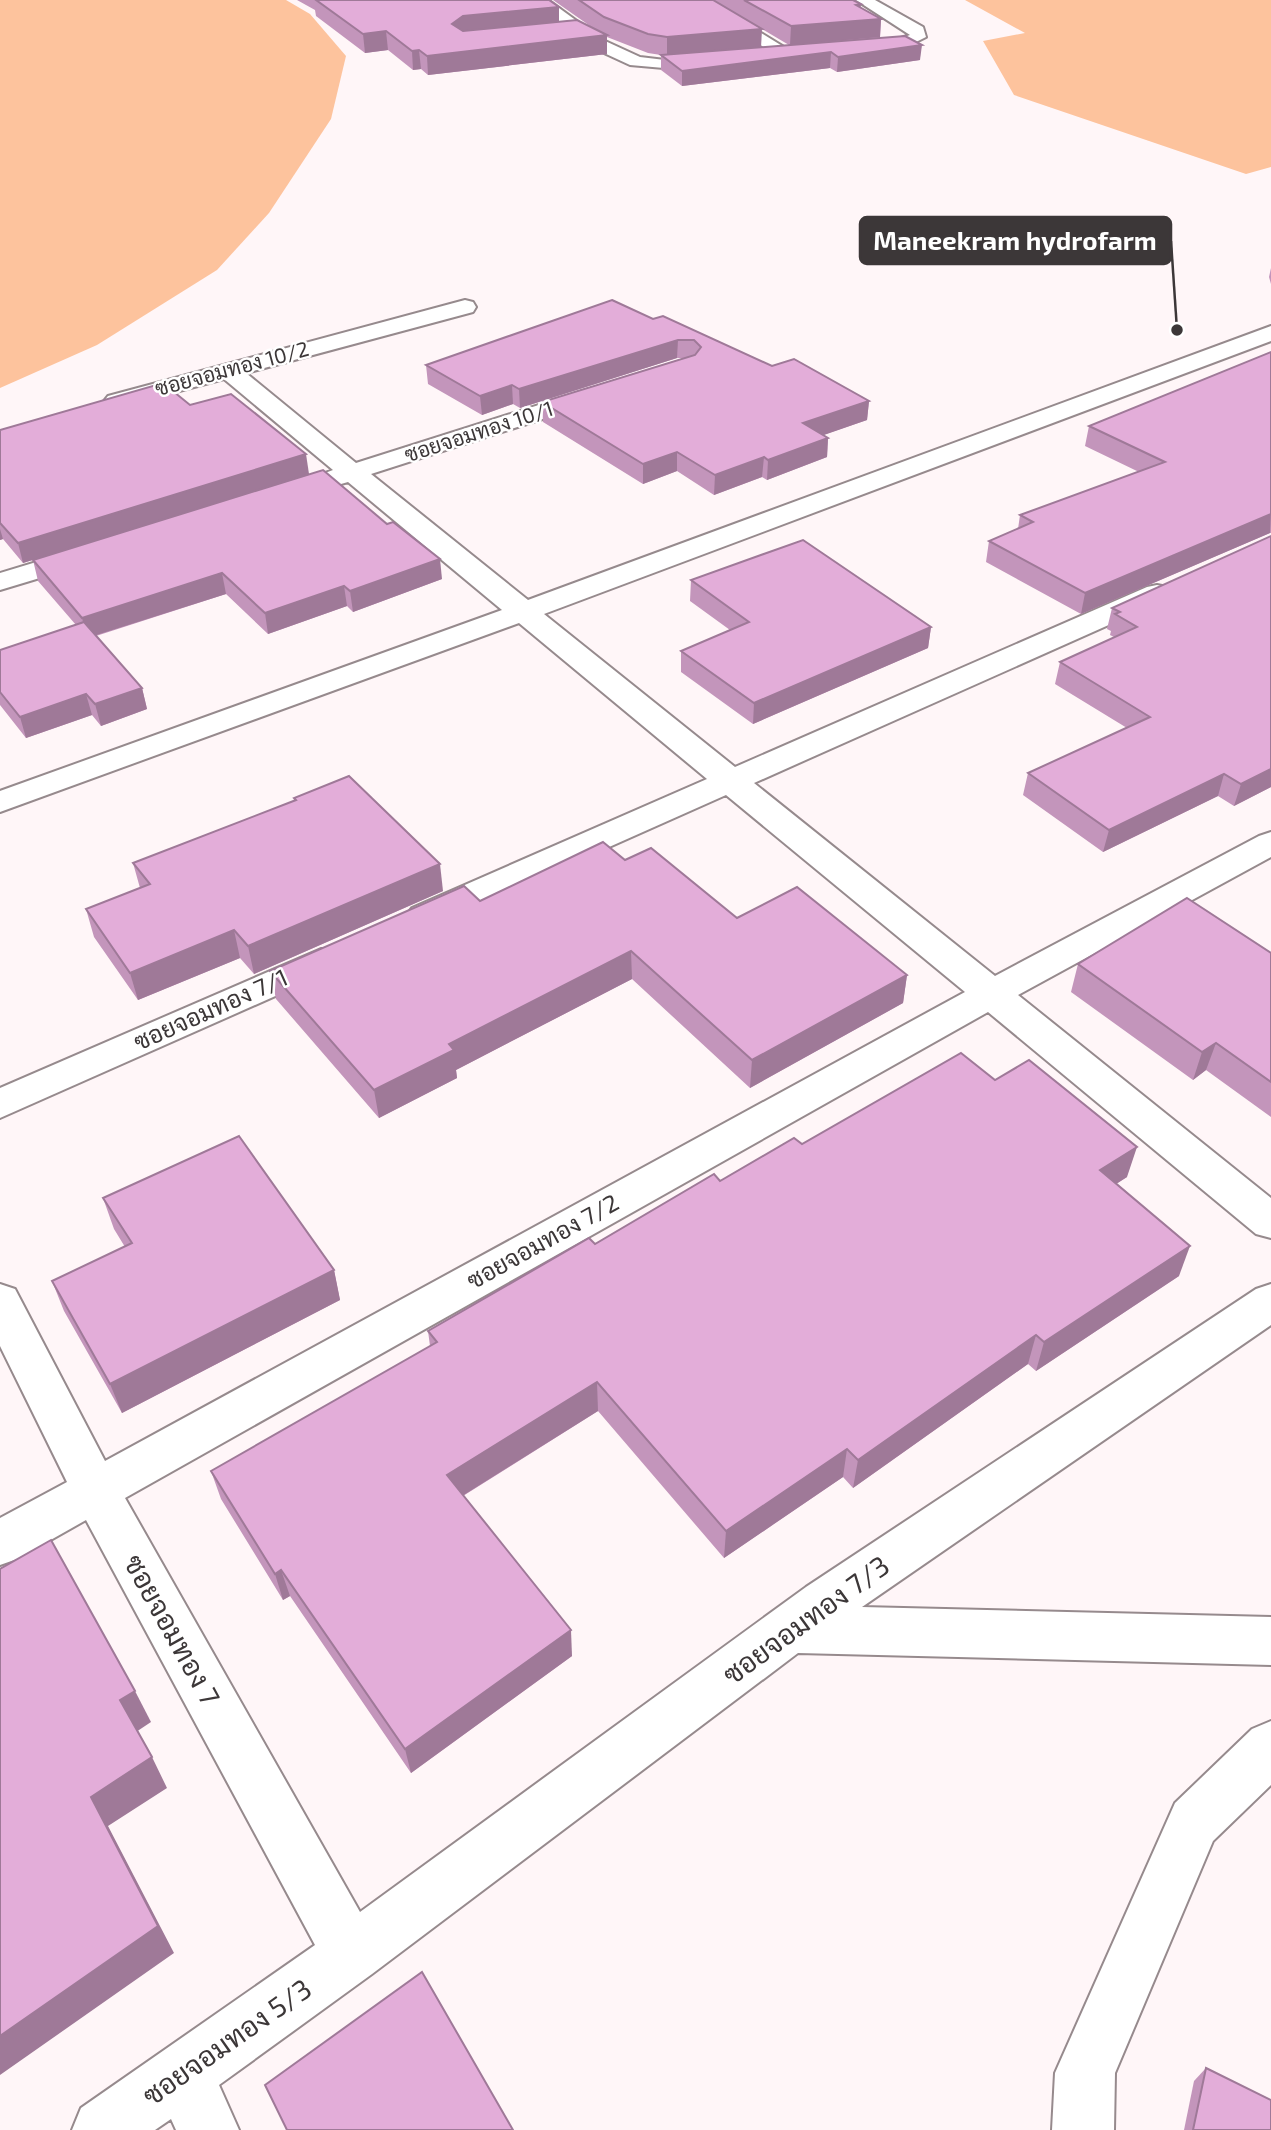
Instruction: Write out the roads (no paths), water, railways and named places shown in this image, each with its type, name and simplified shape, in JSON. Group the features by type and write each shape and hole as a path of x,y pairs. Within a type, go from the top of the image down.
{"street":[{"path":"538,0 589,38 637,61 667,64 734,59"},
{"path":"696,0 795,54 761,57"},
{"path":"840,50 904,43 919,37 918,30 864,0"},
{"path":"556,33 583,31"},
{"name":"ซอยจอมทอง 10/2","path":"93,407 465,307"},
{"path":"0,802 523,612 1271,333"},
{"path":"227,370 1271,1222"},
{"name":"ซอยจอมทอง 10/1","path":"313,485 621,386"},
{"path":"0,582 104,550"},
{"path":"390,931 1183,581"},
{"name":"ซอยจอมทอง 7/2","path":"0,1543 991,994 1271,842"},
{"name":"ซอยจอมทอง 7/1","path":"0,1104 352,948"},
{"name":"ซอยจอมทอง 7","path":"0,1302 95,1490 352,1954"},
{"name":"ซอยจอมทอง 7/3","path":"352,1954 790,1629 1271,1302"},
{"path":"790,1629 1271,1641"},
{"path":"1083,2130 1085,2073 1194,1822 1271,1748"},
{"name":"ซอยจอมทอง 5/3","path":"103,2130 352,1954"},
{"path":"182,2074 208,2130"}],"place":[{"name":"Maneekram hydrofarm","path":"1177,330"}]}
